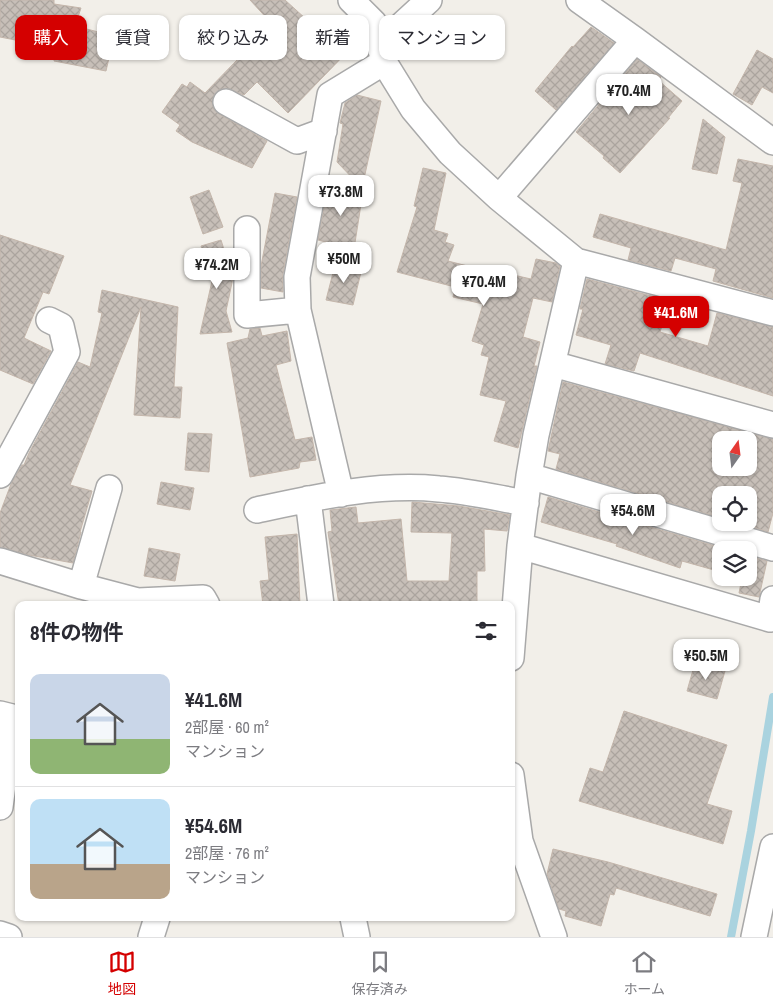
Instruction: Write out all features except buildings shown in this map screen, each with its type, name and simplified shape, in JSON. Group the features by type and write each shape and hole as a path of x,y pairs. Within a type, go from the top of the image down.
{"street":[{"path":"351,0 374,23 379,42"},
{"path":"416,15 429,0"},
{"path":"579,0 773,142"},
{"path":"499,198 635,40"},
{"path":"341,494 298,310 297,277 330,95 379,56"},
{"path":"385,60 413,109 450,152 499,198 576,261 773,313"},
{"path":"226,102 296,141 324,131"},
{"path":"246,229 247,315 298,310"},
{"path":"515,608 520,546 536,435 576,261"},
{"path":"0,475 67,352 61,326 50,320"},
{"path":"553,364 773,425"},
{"path":"529,476 773,548"},
{"path":"81,586 108,488"},
{"path":"257,510 308,499 382,488 440,488 526,503"},
{"path":"308,499 321,601"},
{"path":"520,546 772,613"},
{"path":"0,561 138,601 203,598 205,601"},
{"path":"0,714 12,717 0,807"},
{"path":"515,804 520,841 554,937"},
{"path":"754,937 773,847"},
{"path":"151,937 156,921"},
{"path":"354,921 357,937"},
{"path":"0,934 9,937"}],"waterway":[{"path":"731,937 773,697"}]}
